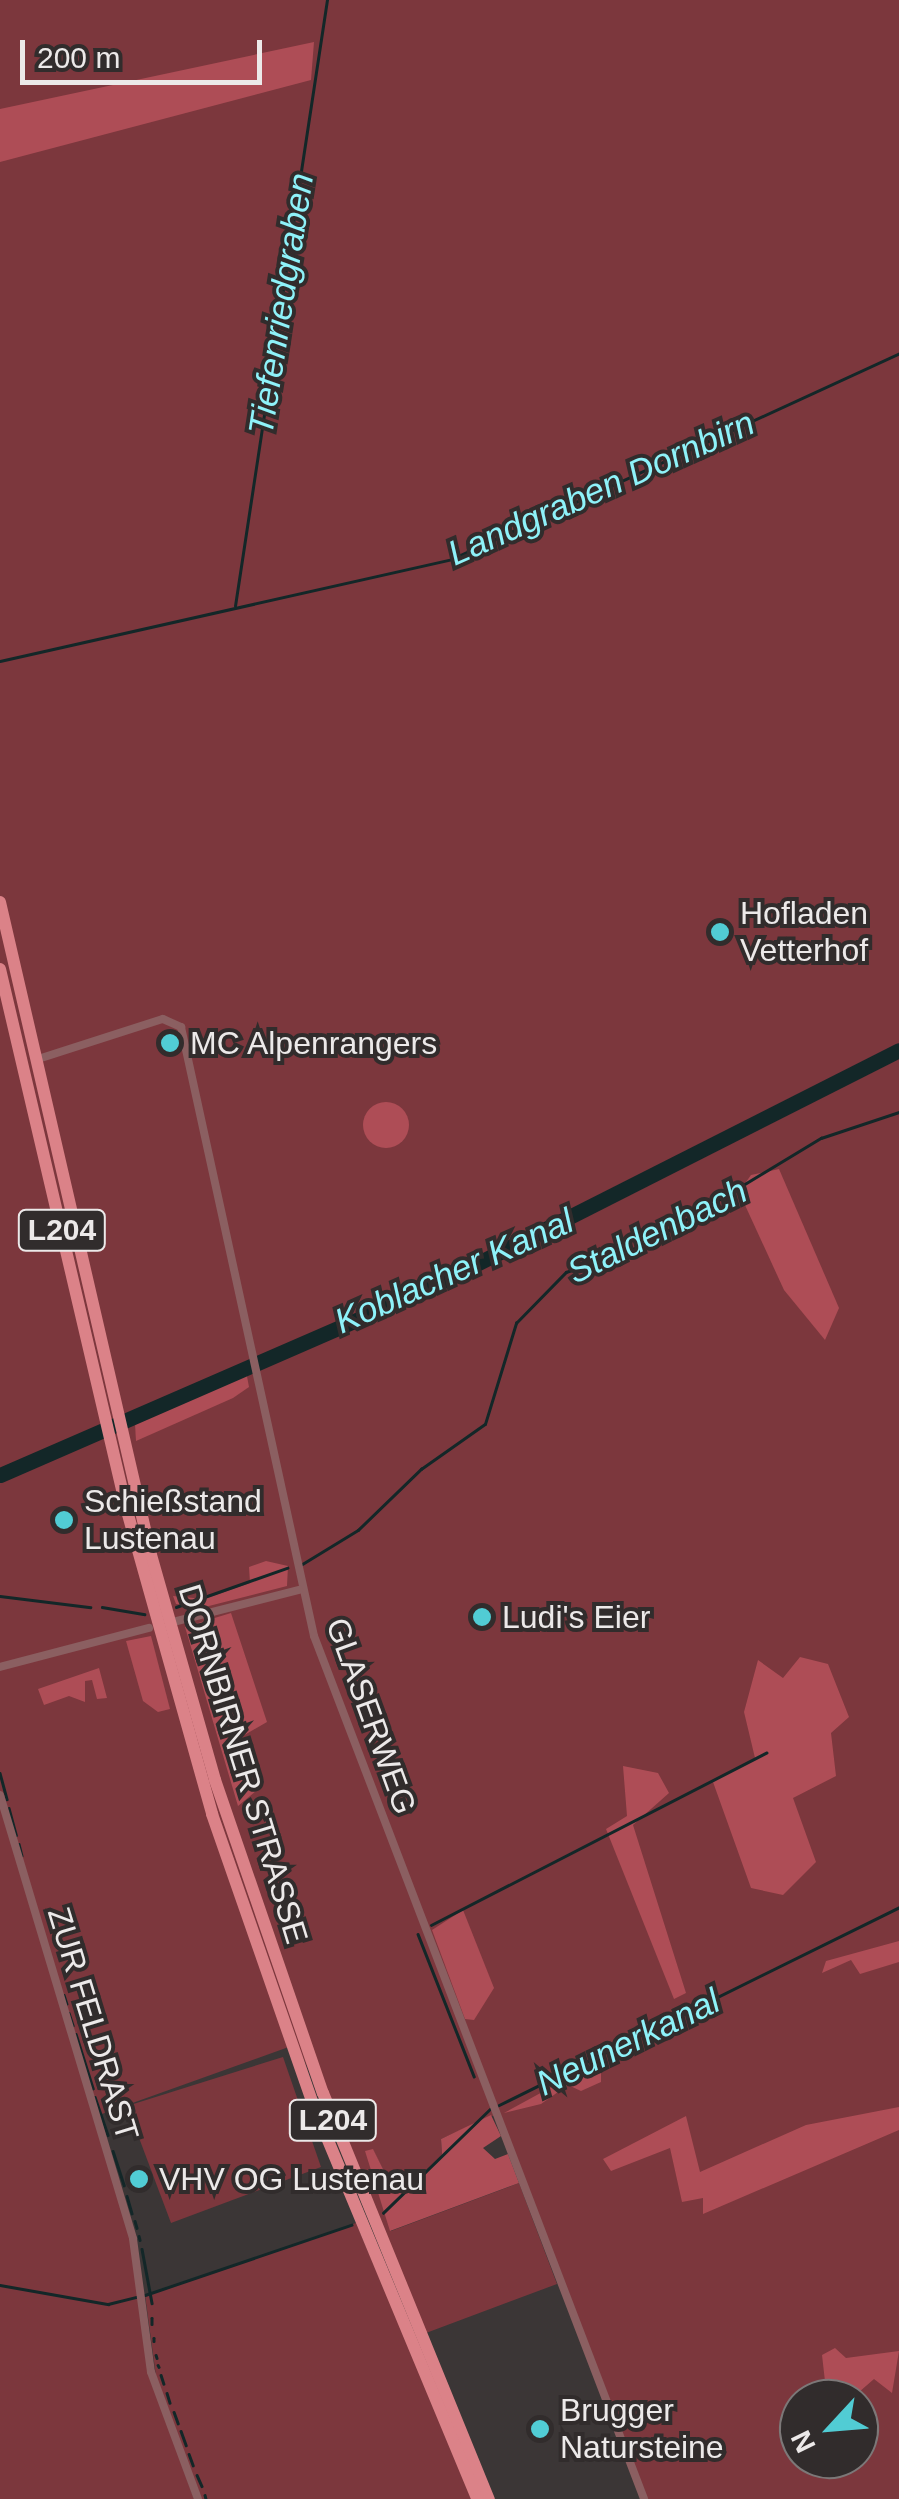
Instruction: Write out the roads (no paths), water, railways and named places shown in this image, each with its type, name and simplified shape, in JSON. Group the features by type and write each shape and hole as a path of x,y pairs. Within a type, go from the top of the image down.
{"main road":[{"name":"DORNBIRNER STRASSE","path":"0,902 119,1447 258,1955 478,2499"},
{"name":"DORNBIRNER STRASSE","path":"0,969 107,1395"},
{"name":"DORNBIRNER STRASSE","path":"119,1447 198,1723 274,1962 489,2499"}],"street":[{"name":"GLASERWEG","path":"37,1060 176,1018 300,1590 644,2499"},
{"path":"21,1064 37,1060"},
{"path":"177,1620 300,1590"},
{"path":"0,1667 149,1628"},
{"name":"ZUR FELDRAST","path":"0,1795 142,2291 152,2372 198,2499"}],"waterway":[{"name":"Tiefenriedgraben","path":"235,606 327,0"},
{"name":"Landgraben Dornbirn","path":"0,661 452,559 899,353"},
{"name":"Koblacher Kanal","path":"0,1475 425,1290 899,1050"},
{"name":"Staldenbach","path":"299,1566 358,1530 421,1469 485,1424 516,1323 566,1272 644,1245 821,1138 899,1112"},
{"name":"Staldenbach","path":"176,1607 287,1568"},
{"name":"Staldenbach","path":"0,1596 90,1607"},
{"name":"Staldenbach","path":"102,1607 144,1614"},
{"path":"431,1925 766,1753"},
{"path":"0,1773 7,1799"},
{"path":"9,1808 16,1835"},
{"path":"19,1844 22,1856"},
{"name":"Neunerkanal","path":"497,2106 899,1907"},
{"path":"418,1934 474,2076"},
{"path":"64,1995 67,2004"},
{"path":"69,2013 73,2025"},
{"path":"76,2034 93,2088"},
{"path":"95,2097 108,2135"},
{"name":"Neunerkanal","path":"383,2213 490,2109"},
{"path":"113,2151 124,2185"},
{"path":"127,2196 132,2213"},
{"path":"135,2221 137,2228"},
{"name":"Neunerkanal","path":"145,2295 351,2225"},
{"path":"139,2236 140,2240"},
{"path":"142,2249 152,2303"},
{"name":"Neunerkanal","path":"0,2285 108,2304 137,2297"},
{"path":"152,2318 152,2324"},
{"path":"161,2375 164,2384"},
{"path":"167,2393 170,2403"},
{"path":"174,2412 178,2423"},
{"path":"181,2431 186,2445"},
{"path":"189,2454 193,2465"},
{"path":"197,2475 202,2486"},
{"path":"205,2495 206,2499"}],"place":[{"name":"Hofladen Vetterhof","path":"720,932"},
{"name":"MC Alpenrangers","path":"170,1043"},
{"name":"Schießstand Lustenau","path":"64,1520"},
{"name":"Ludi's Eier","path":"482,1617"},
{"name":"VHV OG Lustenau","path":"139,2179"},
{"name":"Brugger Natursteine","path":"540,2429"}]}
